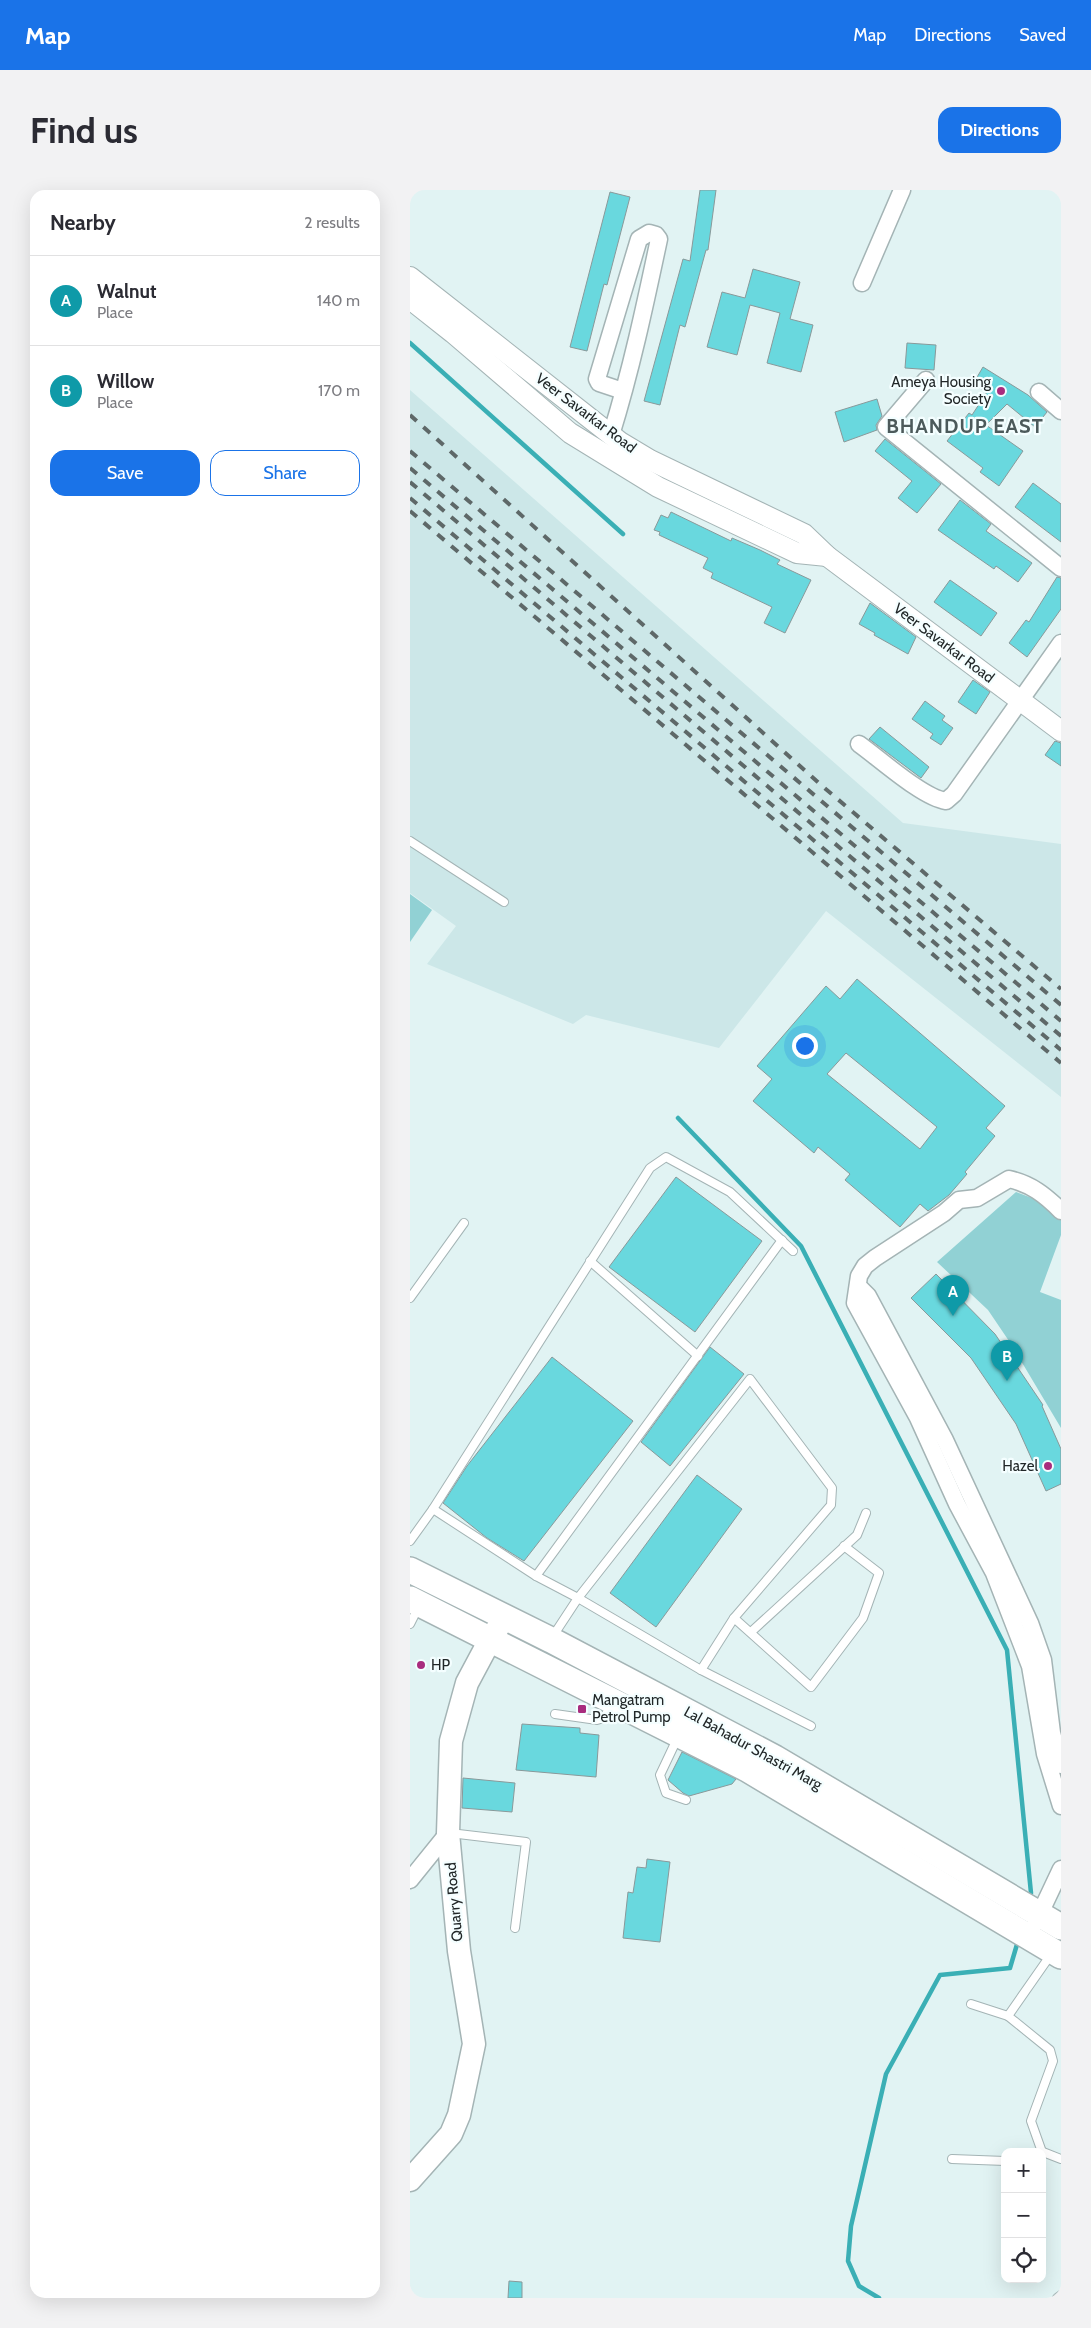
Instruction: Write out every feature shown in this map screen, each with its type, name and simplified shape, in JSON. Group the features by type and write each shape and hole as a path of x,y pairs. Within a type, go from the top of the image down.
{"main road":[{"name":"Lal Bahadur Shastri Marg","path":"410,1570 551,1640 775,1758 1045,1916"},
{"name":"Lal Bahadur Shastri Marg","path":"413,1609 491,1638 747,1769 1038,1943"},
{"name":"Quarry Road","path":"410,2180 451,2134 459,2115 474,2044 459,1951 448,1833 451,1741 467,1684 491,1638 505,1617"}],"street":[{"path":"862,283 902,190"},
{"path":"611,434 624,391 640,330 659,239 656,235 650,233 639,239 597,379 599,383 624,391"},
{"name":"Veer Savarkar Road","path":"410,277 611,434 650,460 804,534 827,556 1061,731"},
{"name":"Veer Savarkar Road","path":"410,299 453,333 570,433 666,491 798,553 827,556"},
{"path":"926,380 886,427 1061,568"},
{"path":"1038,392 1061,412"},
{"path":"859,744 924,792 938,800 946,801 954,794 1061,643"},
{"path":"1061,1211 1045,1195 1026,1183 1009,1179 977,1198 959,1200 944,1213 865,1266 859,1276 855,1302 930,1427 1030,1623 1043,1660 1052,1733 1061,1764"},
{"path":"930,1427 957,1504 994,1573 1030,1666 1045,1754 1061,1806"},
{"path":"410,1880 448,1833"},
{"path":"1038,1943 1061,1869"}],"lane":[{"path":"410,840 504,902"},
{"path":"410,1541 433,1509 650,1168 666,1157 730,1192 793,1251"},
{"path":"410,1298 464,1223"},
{"path":"536,1576 782,1240"},
{"path":"590,1261 698,1356"},
{"path":"551,1640 578,1598 750,1379 832,1488 830,1505 734,1618 701,1670"},
{"path":"433,1509 536,1576 578,1598 701,1670 811,1726"},
{"path":"752,1632 857,1535 866,1513"},
{"path":"734,1618 752,1632 811,1687 863,1618 879,1573 844,1546"},
{"path":"555,1714 598,1720 604,1718 613,1701"},
{"path":"679,1734 660,1775 666,1793 686,1800"},
{"path":"448,1833 526,1842 515,1928"},
{"path":"1008,2016 1038,1943"},
{"path":"971,2004 1008,2016 1050,2050 1053,2061 1031,2121 1041,2148"},
{"path":"1046,2153 1061,2159"},
{"path":"952,2159 1001,2161"},
{"path":"1057,2298 1061,2295"}],"shaded area":[{"path":"410,390 903,823 1061,844 1061,1097 826,911 719,1048 586,1015 573,1024 427,964 456,926 410,893"},
{"path":"410,894 432,910 410,942"},
{"path":"1016,1192 1061,1209 1061,1235 1040,1292 1061,1300 1061,1428 1011,1344 988,1310 937,1262"}],"building":[{"path":"700,190 716,190 708,250 706,250 685,327 680,325 660,405 644,401 683,259 690,261"},
{"path":"610,192 630,197 607,285 604,284 587,351 570,347"},
{"path":"753,269 800,282 790,319 813,325 801,372 767,363 780,313 750,305 737,355 707,347 722,292 745,298"},
{"path":"907,343 936,345 934,370 905,368"},
{"path":"983,367 1028,395 1047,412 1035,427 1007,404 986,425 1023,451 999,486 980,472 983,468 947,441 969,413 972,415 987,392 973,384"},
{"path":"877,399 882,416 876,425 877,430 844,442 835,412"},
{"path":"885,439 941,484 917,513 898,498 912,481 875,451"},
{"path":"1033,483 1061,504 1061,542 1015,507"},
{"path":"960,500 991,524 986,531 1032,563 1018,582 996,566 994,569 938,530"},
{"path":"671,512 731,541 732,538 760,550 780,560 777,564 811,580 785,633 764,623 772,607 711,578 713,573 703,568 708,558 659,535 660,532 654,530 661,515 668,518"},
{"path":"1057,577 1061,578 1061,609 1027,657 1009,643 1026,620 1029,622"},
{"path":"950,580 997,613 981,636 934,602"},
{"path":"870,603 916,637 908,654 874,635 875,633 859,624"},
{"path":"973,680 990,692 976,714 958,702"},
{"path":"925,701 945,716 942,720 953,728 941,745 930,738 933,734 912,719"},
{"path":"880,727 929,767 921,778 869,739"},
{"path":"1055,741 1061,743 1061,766 1045,755"},
{"path":"857,979 1005,1106 986,1128 995,1136 965,1172 967,1174 949,1195 928,1211 920,1204 900,1227 845,1180 850,1174 818,1147 814,1153 753,1101 772,1079 757,1066 826,986 840,999","holes":["846,1053 937,1127 920,1149 827,1074"]},
{"path":"676,1177 762,1241 695,1332 609,1267"},
{"path":"936,1274 995,1334 1043,1405 1061,1449 1061,1484 1046,1491 1016,1424 971,1358 911,1298"},
{"path":"710,1347 744,1374 670,1466 641,1442"},
{"path":"552,1357 633,1421 524,1561 487,1538 443,1503 467,1466"},
{"path":"697,1475 742,1509 656,1627 610,1593"},
{"path":"522,1724 580,1728 580,1733 599,1735 596,1777 516,1770"},
{"path":"682,1752 736,1779 732,1784 689,1796 683,1793 668,1780"},
{"path":"463,1778 515,1783 512,1812 462,1808"},
{"path":"647,1859 670,1862 660,1942 623,1938 628,1892 633,1893 637,1867 646,1868"},
{"path":"509,2281 522,2282 522,2298 508,2298"}],"waterway":[{"path":"410,343 623,534"},
{"path":"678,1118 801,1246 1007,1650 1031,1893 1029,1899"},
{"path":"879,2298 859,2286 848,2261 851,2226 886,2074 940,1975 1010,1968 1018,1941"}],"railway":[{"path":"410,415 821,785 1061,989"},
{"path":"410,451 1061,1005"},
{"path":"410,468 1061,1021"},
{"path":"410,482 1061,1036"},
{"path":"410,498 1061,1050"},
{"path":"410,511 1061,1063"}],"place":[{"name":"Ameya Housing Society","path":"1001,391"},
{"name":"Walnut","path":"953,1316"},
{"name":"Willow","path":"1007,1381"},
{"name":"Hazel","path":"1048,1466"},
{"name":"HP","path":"421,1665"},
{"name":"Mangatram Petrol Pump","path":"582,1709"}],"district":[{"name":"BHANDUP EAST","path":"965,426"}]}
